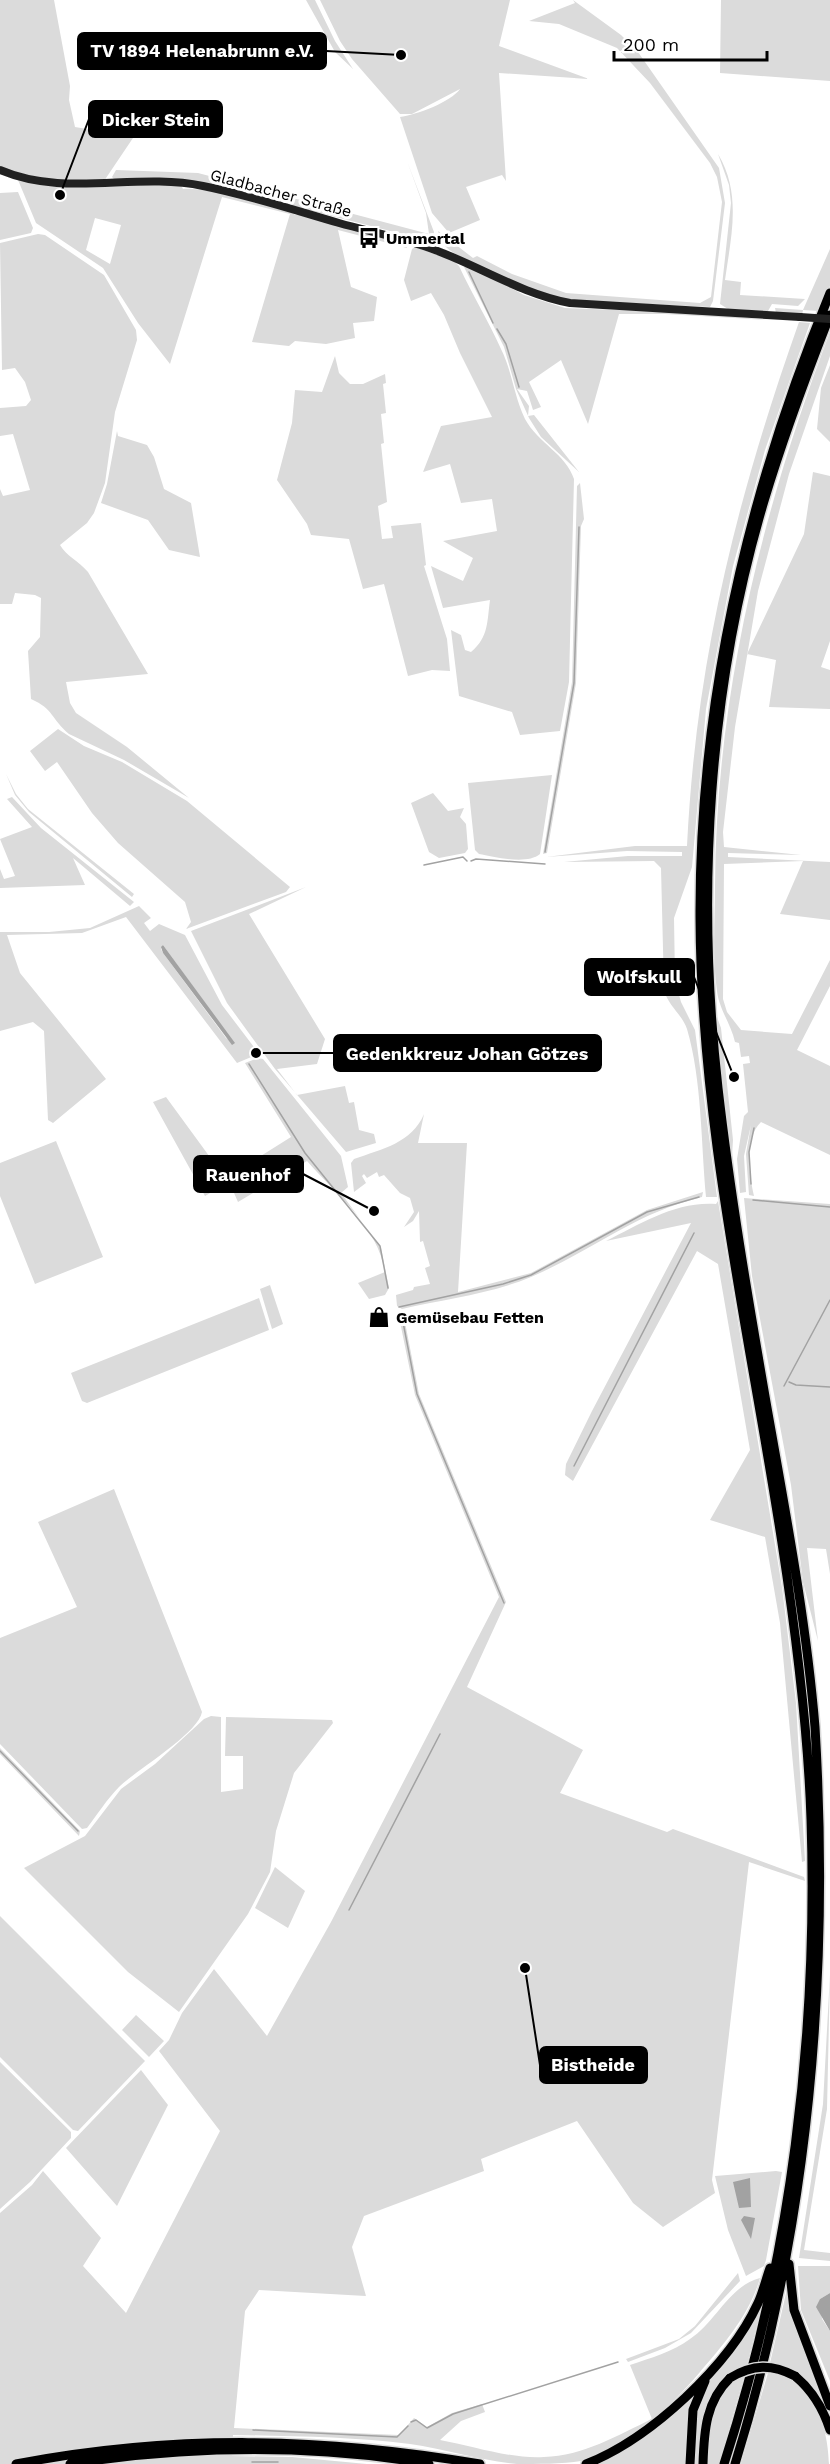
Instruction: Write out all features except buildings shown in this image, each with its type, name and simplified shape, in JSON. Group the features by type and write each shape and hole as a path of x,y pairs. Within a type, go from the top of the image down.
{"highway":[{"path":"724,2464 767,2305 781,2235 800,2106 813,1900 811,1804 800,1673 782,1544 739,1292 710,1089 702,990 700,865 711,729 739,564 776,434 830,293"},
{"path":"735,2464 751,2409 789,2253 816,2057 822,1906 817,1759 807,1656 740,1243 718,1089 710,999 709,878 717,739 737,612 766,495 796,401 830,317"},
{"path":"586,2464 617,2449 656,2422 691,2392 748,2321 758,2302 781,2235"},
{"path":"789,2253 794,2310 830,2406"},
{"path":"690,2464 693,2410 701,2389 719,2359"},
{"path":"703,2464 709,2409 718,2391 730,2378 748,2368 761,2366 782,2370 795,2376 806,2385 820,2405 830,2430"},
{"path":"16,2464 155,2444 263,2441 351,2445 480,2464"},
{"path":"70,2464 155,2454 267,2450 354,2454 429,2464"}],"main road":[{"name":"Gladbacher Straße","path":"0,170 23,178 56,183 163,181 203,186 412,242 467,262 546,299 570,303 830,317"}],"shaded area":[{"path":"0,0 54,0 75,127 93,130 100,124 133,138 104,181 51,179 0,167"},
{"path":"306,0 315,0 335,41 353,69 335,52"},
{"path":"320,0 510,0 499,46 589,79 499,73 506,181 502,175 466,187 480,220 449,233 432,213 400,117 415,114 433,107 449,99 460,89 412,114 400,114 352,59 340,41"},
{"path":"573,0 621,35 638,52 719,168 725,203 713,301 710,307 565,300 485,270 455,254 441,240 438,231 473,258 477,256 512,274 566,293 700,303 711,297 722,202 717,177 710,163 650,83 617,48 559,24 529,21 575,3"},
{"path":"721,0 830,0 830,81 720,73"},
{"path":"718,154 730,185 733,216 725,280 741,282 740,295 805,299 798,306 772,304 768,311 728,309 720,304 731,203 729,185"},
{"path":"407,161 434,232 433,242 223,188 115,180 112,177 116,170 198,173 429,234 426,213"},
{"path":"18,180 73,187 181,185 183,189 222,193 275,206 295,215 302,214 406,245 407,248 338,230 351,287 377,297 374,321 353,323 355,338 326,344 295,341 289,346 252,342 290,214 222,197 170,364 138,323 103,268 36,223","holes":["95,218 121,225 110,264 86,250"]},
{"path":"18,192 33,228 31,233 0,240 0,193"},
{"path":"38,234 45,235 104,275 136,330 137,340 115,412 105,483 94,513 87,523 60,545 88,572 148,674 66,682 70,703 76,713 127,747 189,798 124,760 69,734 44,707 31,699 28,651 40,637 41,598 35,595 15,593 12,604 0,604 0,489 3,496 30,490 13,434 0,436 0,408 26,406 31,400 25,382 15,368 2,370 0,243"},
{"path":"415,247 454,261 459,266 505,357 525,419 537,435 565,462 574,479 569,682 560,731 520,735 512,712 459,696 451,630 461,635 465,650 471,652 484,634 490,600 443,608 431,566 463,581 473,558 443,541 497,531 492,499 461,503 450,464 423,472 441,426 492,417 444,315 431,293 411,301 404,280 412,249"},
{"path":"830,249 830,286 819,311 803,310"},
{"path":"464,267 471,267 524,295 565,308 697,313 769,320 665,314 619,314 588,424 561,360 529,382 541,407 533,410 527,391 517,389 529,406 528,416 516,389 504,347"},
{"path":"775,308 803,310 802,315 776,313"},
{"path":"799,322 810,323 765,450 733,566 706,709 692,867 674,918 675,980 681,1002 695,1030 717,1197 706,1197 698,1090 692,1049 685,1024 668,1000 664,989 661,868 654,861 564,862 628,856 682,856 682,852 627,851 546,857 635,846 687,846 700,710 723,580 757,452"},
{"path":"830,332 830,356 789,474 758,591 735,727 723,832 724,847 801,855 728,853 728,857 830,862 830,920 780,914 803,861 724,864 723,999 727,1012 741,1030 792,1034 830,960 830,986 797,1050 830,1066 830,1155 761,1122 752,1137 749,1157 754,1196 749,1195 746,1154 751,1125 744,1156 746,1192 740,1193 737,1159 744,1116 748,1112 743,1064 750,1063 749,1056 741,1057 739,1043 735,1042 720,1004 715,978 717,815 724,744 747,604 783,467"},
{"path":"335,356 339,373 350,384 363,384 385,374 386,383 383,384 386,413 381,414 384,443 381,444 387,502 378,506 382,539 393,538 391,526 421,523 426,565 424,566 447,639 450,671 432,670 408,676 384,584 363,589 349,539 311,535 307,524 277,480 292,423 295,390 322,392"},
{"path":"830,365 830,442 817,429 821,388"},
{"path":"534,415 579,472 541,437 528,416"},
{"path":"117,431 118,436 147,445 154,457 164,489 191,503 200,557 169,550 148,520 101,503"},
{"path":"813,472 830,476 830,641 821,667 830,670 830,709 769,707 776,660 747,654 804,534"},
{"path":"580,483 584,519 581,526 576,683 547,853 543,854 572,682 577,486"},
{"path":"58,729 84,746 122,762 187,801 290,887 286,892 186,929 191,922 185,902 118,843 92,813 57,762 45,771 30,751"},
{"path":"6,774 16,794 28,809 134,894 132,897 29,812 15,795"},
{"path":"552,775 540,854 519,860 479,854 475,850 468,783"},
{"path":"433,793 448,811 464,808 460,817 466,824 468,849 465,853 439,858 429,852 411,803"},
{"path":"12,797 41,828 134,902 130,906 73,858 85,885 0,888 0,869 4,879 15,876 0,839 32,827 7,799"},
{"path":"306,887 249,914 325,1039 317,1064 277,1069 295,1092 275,1069 227,1003 191,931"},
{"path":"139,906 151,918 144,923 150,931 159,924 185,935 222,1005 257,1051 256,1055 237,1063 126,917 82,933 7,935 20,973 106,1079 53,1123 48,1120 44,1031 33,1022 0,1031 0,932 49,932 90,928","holes":["163,945 234,1043 226,1038 163,953 161,949"]},
{"path":"163,945 235,1043 232,1045 163,953 161,947"},
{"path":"714,1009 721,1028 733,1140 732,1156 725,1120"},
{"path":"258,1058 263,1059 341,1156 348,1187 341,1193 364,1225 307,1161 238,1202 227,1177 291,1137 245,1063"},
{"path":"345,1086 349,1103 354,1102 359,1130 374,1134 376,1143 346,1152 297,1095"},
{"path":"166,1097 223,1175 226,1184 205,1196 153,1102"},
{"path":"424,1114 418,1143 467,1143 458,1292 531,1273 647,1210 703,1192 702,1197 678,1204 635,1222 553,1267 516,1283 402,1309 397,1306 396,1295 413,1290 414,1287 430,1284 425,1268 430,1266 423,1241 420,1242 419,1211 413,1221 404,1227 414,1212 410,1198 400,1193 384,1175 379,1177 377,1172 367,1178 364,1174 362,1176 366,1183 354,1192 351,1163 354,1159 395,1144 404,1138 419,1124"},
{"path":"56,1141 103,1257 35,1284 0,1196 0,1163"},
{"path":"744,1198 830,1204 830,1574 826,1549 807,1548 818,1641 803,1582 791,1485 752,1276"},
{"path":"718,1201 782,1587 796,1703 805,1861 802,1862 780,1623 765,1537 710,1520 750,1450 718,1264 697,1251 573,1481 565,1475 566,1464 592,1411 691,1223 606,1241 673,1210 701,1204 716,1204"},
{"path":"365,1226 381,1248 389,1288 385,1295 369,1299 358,1283 385,1272 381,1256"},
{"path":"270,1285 283,1324 272,1329 260,1289"},
{"path":"259,1298 269,1330 87,1403 82,1401 71,1373"},
{"path":"403,1312 419,1394 506,1602 467,1687 583,1750 560,1793 667,1832 673,1829 804,1877 805,1881 749,1862 712,2180 715,2193 663,2227 633,2203 577,2121 481,2159 484,2171 364,2216 352,2247 366,2296 259,2290 245,2311 234,2428 399,2435 414,2418 427,2427 452,2413 482,2404 485,2412 461,2421 440,2440 518,2456 544,2457 573,2453 600,2444 652,2419 630,2365 683,2344 708,2323 731,2296 749,2282 760,2278 756,2291 743,2316 727,2339 675,2399 661,2412 631,2436 581,2461 517,2464 423,2446 388,2442 322,2437 233,2435 232,2456 292,2457 367,2464 0,2464 0,2213 32,2185 43,2171 101,2238 83,2266 126,2313 220,2131 159,2051 169,2040 182,2013 214,1969 267,2036 331,1922 499,1597 415,1395 399,1317"},
{"path":"114,1489 202,1712 190,1731 119,1787 87,1828 82,1829 0,1744 0,1638 77,1607 38,1522"},
{"path":"211,1716 221,1717 221,1792 243,1789 243,1756 225,1756 226,1717 332,1720 333,1723 294,1773 276,1831 270,1872 248,1914 179,2012 128,1972 24,1868 85,1836 121,1789 155,1764 204,1719"},
{"path":"0,1748 80,1831 79,1836 0,1754"},
{"path":"275,1867 305,1891 288,1928 255,1908"},
{"path":"0,1916 145,2061 78,2131 73,2130 0,2057"},
{"path":"830,1974 827,2109 804,2250 830,2253 830,2261 799,2258 823,2104"},
{"path":"136,2015 164,2041 149,2057 122,2030"},
{"path":"0,2062 71,2132 71,2138 30,2182 0,2209"},
{"path":"141,2070 168,2105 117,2206 66,2148"},
{"path":"782,2172 766,2260 764,2266 746,2276 728,2230 715,2176"},
{"path":"750,2178 751,2207 739,2208 733,2182"},
{"path":"744,2216 755,2218 751,2239 741,2220"},
{"path":"798,2266 830,2266 830,2293 820,2299 822,2319 830,2331 830,2381 801,2310"},
{"path":"738,2273 740,2281 691,2333 665,2348 628,2362 626,2359 679,2339 695,2326"},
{"path":"787,2289 830,2418 797,2373 770,2363"},
{"path":"830,2293 830,2331 816,2307 820,2299"},
{"path":"761,2309 747,2364 721,2382 713,2393 703,2419 699,2464 691,2464 692,2427 705,2386"},
{"path":"768,2373 784,2376 807,2393 821,2419 829,2464 741,2464"},
{"path":"744,2376 719,2464 704,2464 710,2425 717,2401 732,2382"},
{"path":"696,2390 688,2413 685,2464 592,2464"}],"waterway":[{"path":"469,272 493,323"},
{"path":"497,329 506,344 519,387"},
{"path":"545,852 574,683 579,527"},
{"path":"424,865 463,857 467,861"},
{"path":"471,861 476,859 545,864"},
{"path":"249,1064 305,1153 380,1246 388,1288"},
{"path":"751,1184 749,1152 754,1128"},
{"path":"399,1307 503,1284 531,1275 647,1212 699,1197"},
{"path":"753,1200 830,1207"},
{"path":"574,1466 694,1233"},
{"path":"784,1386 830,1300"},
{"path":"402,1317 417,1394 504,1603"},
{"path":"789,1382 796,1385 830,1387"},
{"path":"349,1910 440,1734"},
{"path":"0,1751 78,1831"},
{"path":"411,2422 416,2420 427,2428 453,2414 618,2362"},
{"path":"253,2430 397,2437 408,2426"},
{"path":"252,2462 278,2462"}],"place":[{"name":"TV 1894 Helenabrunn e.V.","path":"401,55"},
{"name":"Dicker Stein","path":"60,195"},
{"name":"Ummertal","path":"369,238"},
{"name":"Gedenkkreuz Johan Götzes","path":"256,1053"},
{"name":"Wolfskull","path":"734,1077"},
{"name":"Rauenhof","path":"374,1211"},
{"name":"Gemüsebau Fetten","path":"379,1317"},
{"name":"Bistheide","path":"525,1968"}]}
